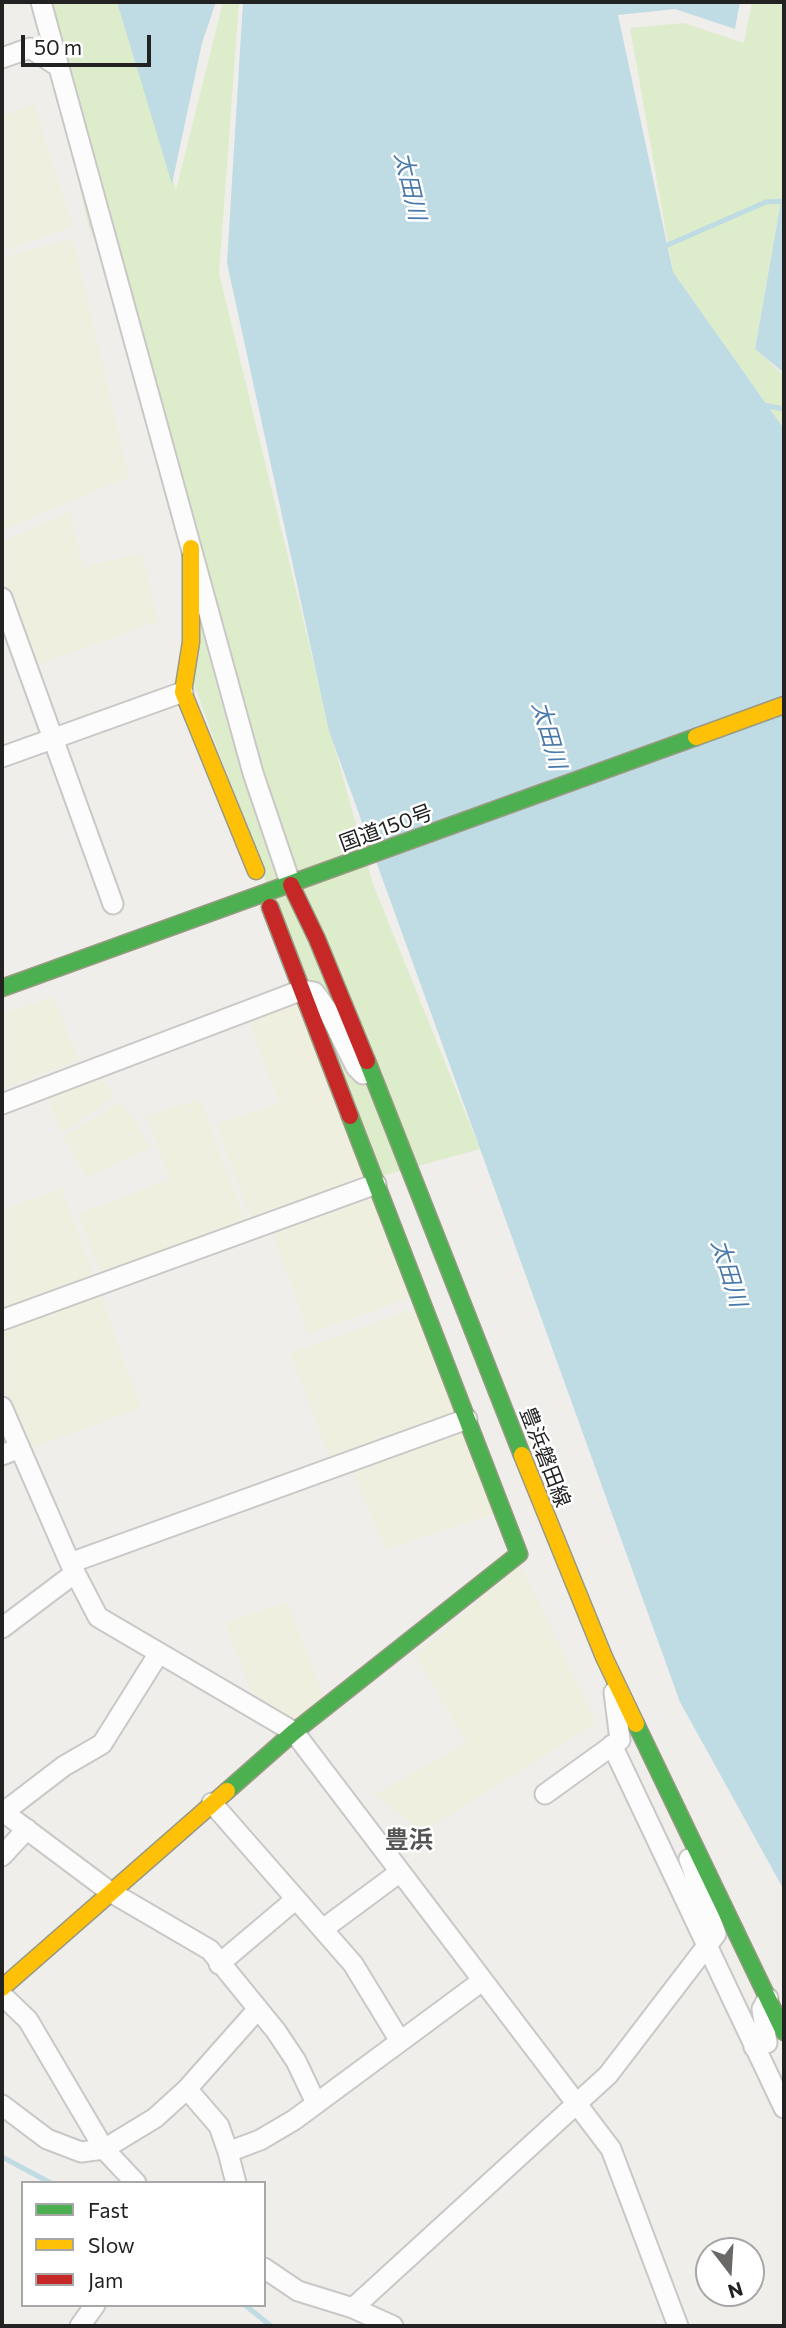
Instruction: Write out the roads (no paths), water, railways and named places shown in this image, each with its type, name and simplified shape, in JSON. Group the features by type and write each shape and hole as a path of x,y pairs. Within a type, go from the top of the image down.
{"main road":[{"path":"191,548 191,642 183,692 256,871"},
{"name":"国道150号","path":"2,988 784,705"},
{"name":"豊浜磐田線","path":"295,884 553,1536 609,1667 784,2032"},
{"path":"2,1988 109,1891 294,1732 519,1554 270,907"}],"street":[{"path":"41,2 253,773 295,884"},
{"path":"2,58 30,48 59,67"},
{"path":"2,598 113,904"},
{"path":"2,757 183,692"},
{"path":"2,1104 302,990 313,992 328,1010 356,1066 378,1090"},
{"path":"2,1320 376,1184"},
{"path":"2,1407 11,1452 98,1617 294,1732 611,2149 678,2326"},
{"path":"2,1628 72,1568 467,1419"},
{"path":"159,1653 102,1744 64,1766 3,1811 109,1891 210,1950 296,2061 316,2103"},
{"path":"545,1794 622,1735 609,1667"},
{"path":"612,1745 784,2108"},
{"path":"212,1803 353,1964 400,2041"},
{"path":"353,2308 608,2075 716,1934 683,1843 681,1817"},
{"path":"2,1856 27,1829"},
{"path":"323,1929 400,1872"},
{"path":"219,1964 296,1899"},
{"path":"228,2152 260,2140 316,2103 482,1981"},
{"path":"2,1995 28,2020 104,2149 134,2181"},
{"path":"754,2047 768,2043 762,2009 768,1998"},
{"path":"2,2105 47,2139 80,2152 104,2149 155,2118 187,2089 257,2010"},
{"path":"187,2089 219,2126 235,2181"},
{"path":"266,2269 298,2291 353,2308 393,2326"},
{"path":"80,2326 93,2307"}],"water":[{"path":"117,2 216,2 202,43 172,184"},
{"name":"太田川","path":"243,2 740,2 735,29 675,9 618,15 673,272 784,429 784,1890 680,1702 329,731 227,263"},
{"path":"784,184 784,373 755,349"}],"waterway":[{"path":"663,247 766,202 784,201"},
{"path":"763,405 784,409"},
{"path":"2,2157 47,2181"},
{"path":"247,2307 271,2326"}],"district":[{"name":"豊浜","path":"409,1840"}]}
